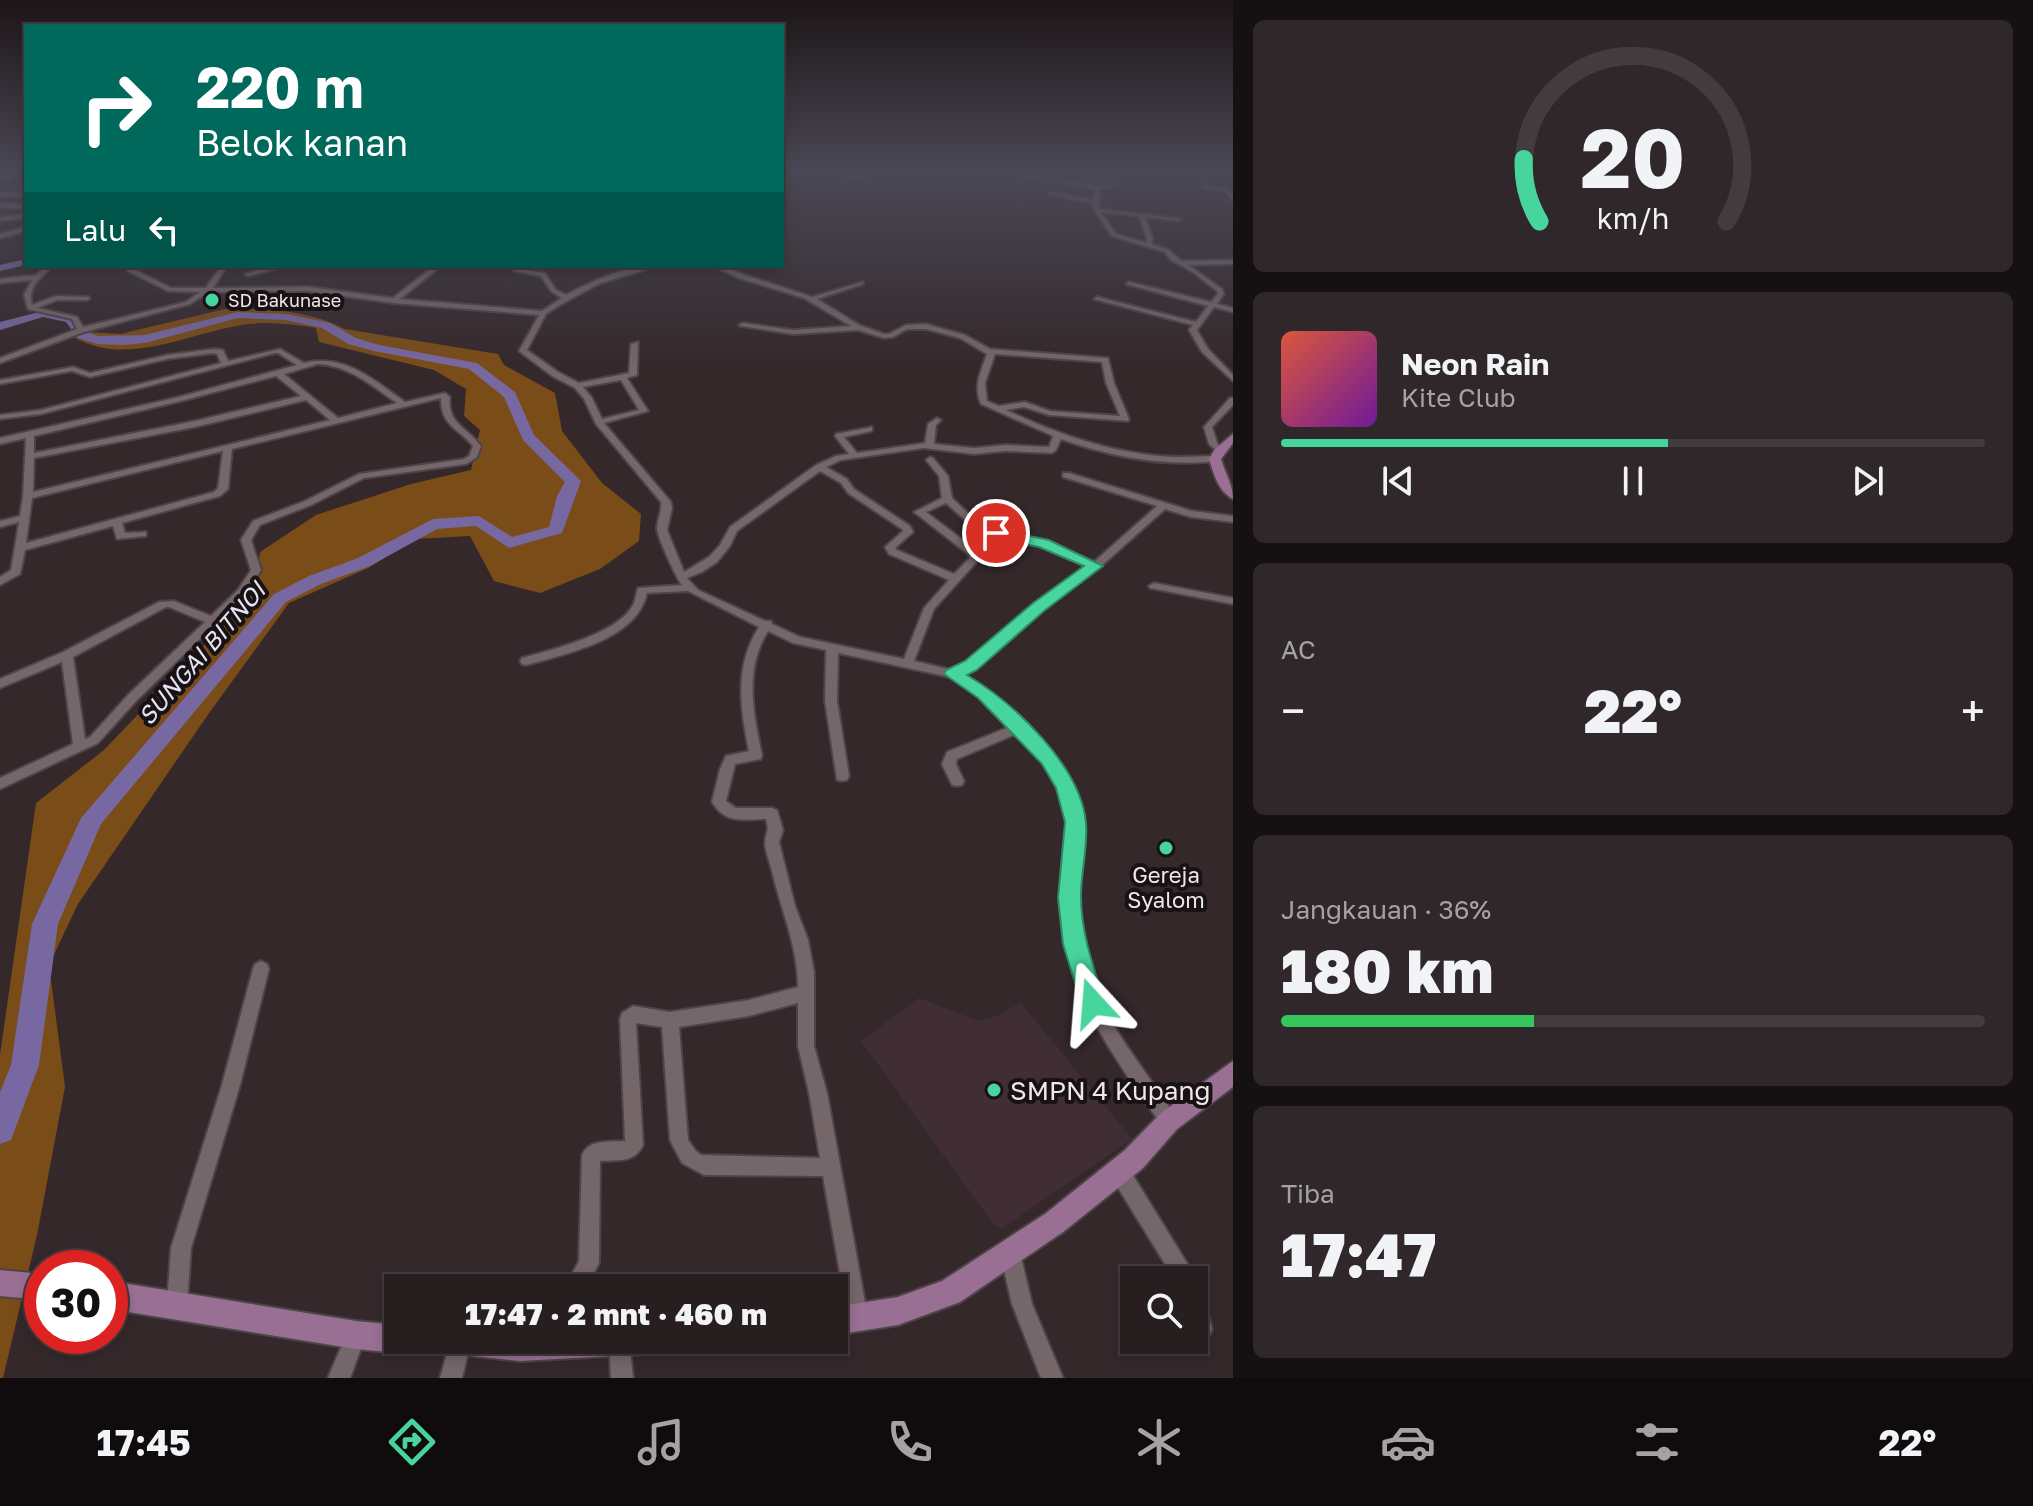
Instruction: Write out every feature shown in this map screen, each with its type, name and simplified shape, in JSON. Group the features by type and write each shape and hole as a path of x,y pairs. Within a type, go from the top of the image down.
{"main road":[{"path":"1233,437 1217,455 1222,481 1233,495"},
{"path":"848,1320 898,1311 950,1292 1054,1223 1134,1159 1169,1121 1233,1073"},
{"path":"0,1283 24,1285"},
{"path":"128,1297 384,1338"}],"street":[{"path":"0,238 22,236"},
{"path":"1118,236 1167,251 1179,263 1198,272 1205,283 1224,290 1193,330 1233,379"},
{"path":"1148,245 1149,236"},
{"path":"1179,263 1233,262"},
{"path":"30,308 25,292 47,268"},
{"path":"130,268 162,289 308,289 393,301 543,313"},
{"path":"0,361 81,330 181,305 210,288 223,268"},
{"path":"248,274 274,268"},
{"path":"393,301 435,268"},
{"path":"721,268 780,286 811,299 841,320 886,336 909,326 953,332 974,340 990,351 1105,360 1110,383 1125,419 1049,413 1025,404 998,409"},
{"path":"626,269 565,297 543,313 523,351 578,386 588,398 599,422 666,502 662,530 681,577 689,588 797,640 953,674 984,694 1049,759 1066,787 1074,811 1070,898 1074,944 1093,1003 1120,1051 1169,1121"},
{"path":"516,270 543,274 554,291 565,297"},
{"path":"0,281 38,277"},
{"path":"811,299 861,283"},
{"path":"1129,284 1233,310"},
{"path":"30,308 56,298 87,298"},
{"path":"1097,299 1197,324"},
{"path":"30,308 75,318 81,330"},
{"path":"743,325 793,332 864,328"},
{"path":"578,386 624,379 633,373 635,344"},
{"path":"0,382 73,369 90,375 167,357 214,351 220,352 224,364 240,383"},
{"path":"0,417 41,412 279,351 303,366"},
{"path":"990,351 992,355 983,376 981,395 984,402 1057,437 1083,445 1150,458 1217,455 1208,427 1233,400"},
{"path":"0,441 323,361 338,364 368,379 405,405"},
{"path":"278,373 335,420"},
{"path":"599,422 644,411 624,379"},
{"path":"0,784 94,740 242,592 256,573 246,540 256,523 308,503 362,476 457,464 473,457 477,446 473,439 448,422 445,396 28,496"},
{"path":"30,456 195,424 309,397"},
{"path":"929,445 932,424 937,420"},
{"path":"854,455 839,436 869,429"},
{"path":"0,582 16,572 28,496 30,434"},
{"path":"681,577 705,570 729,540 733,529 819,467 839,458 929,445 974,451 1005,448 1052,450 1057,437"},
{"path":"20,548 221,492 228,447"},
{"path":"930,460 943,476 947,499 967,517 996,533 1044,544 1095,566"},
{"path":"819,467 844,481 851,491 908,530 890,547 893,552 954,578"},
{"path":"1066,475 1191,514 1233,519"},
{"path":"908,663 929,608 975,557 918,511 947,499"},
{"path":"953,674 971,666 1038,607 1095,566 1164,505"},
{"path":"0,524 24,518"},
{"path":"117,523 121,537 143,534"},
{"path":"1154,586 1233,601"},
{"path":"526,661 624,625 639,604 642,590 689,588"},
{"path":"0,684 67,655 163,604 170,603 211,620"},
{"path":"767,624 753,643 748,665 749,717 756,755 731,760 719,802 731,813 772,814 775,820 772,842 800,940 807,993 806,1046 832,1167 842,1274"},
{"path":"832,648 831,701 842,776"},
{"path":"67,655 80,748"},
{"path":"957,781 949,764 952,756 1016,729"},
{"path":"177,1304 181,1248 231,1085 261,969"},
{"path":"583,1274 589,1263 591,1155 595,1152 629,1150 634,1145 628,1019 633,1014 670,1020 749,1008 807,993"},
{"path":"670,1020 679,1140 683,1153 692,1162 704,1166 832,1167"},
{"path":"1119,1171 1177,1266"},
{"path":"1009,1250 1022,1304 1052,1378"},
{"path":"339,1378 356,1335"},
{"path":"451,1378 457,1354"},
{"path":"620,1354 622,1378"}],"shaded area":[{"path":"225,309 272,310 316,317 345,329 498,354 504,365 555,393 562,431 602,483 641,514 639,541 600,569 540,593 494,581 470,536 415,539 368,568 289,603 78,904 49,965 65,1087 37,1235 33,1250 24,1250 24,1290 3,1378 0,1378 0,1055 36,803 104,750 256,591 260,552 316,515 411,484 471,470 480,430 464,416 466,389 434,370 319,342 316,328 251,324 136,349 94,346 74,337 90,332 120,334"},
{"name":"SMPN 4 Kupang","path":"919,998 978,1021 1021,1003 1132,1139 1001,1229 994,1225 861,1041"}],"waterway":[{"name":"SUNGAI BITNOI","path":"0,268 24,262"},
{"name":"SUNGAI BITNOI","path":"0,326 43,314 70,319 82,335 97,340 123,341 145,339 238,315 286,317 326,325 352,341 473,366 510,395 528,437 573,481 565,496 556,530 509,543 479,521 433,524 364,562 315,580 280,598 92,818 45,924 25,1065 0,1129"}],"place":[{"name":"SD Bakunase","path":"212,300"},
{"name":"Gereja Syalom","path":"1166,848"},
{"name":"SMPN 4 Kupang","path":"994,1090"}],"route":[{"path":"996,533 1058,548 1095,566 1038,607 971,666 953,674 984,694 1049,759 1066,787 1075,822 1070,898 1074,944 1093,1003"}]}
